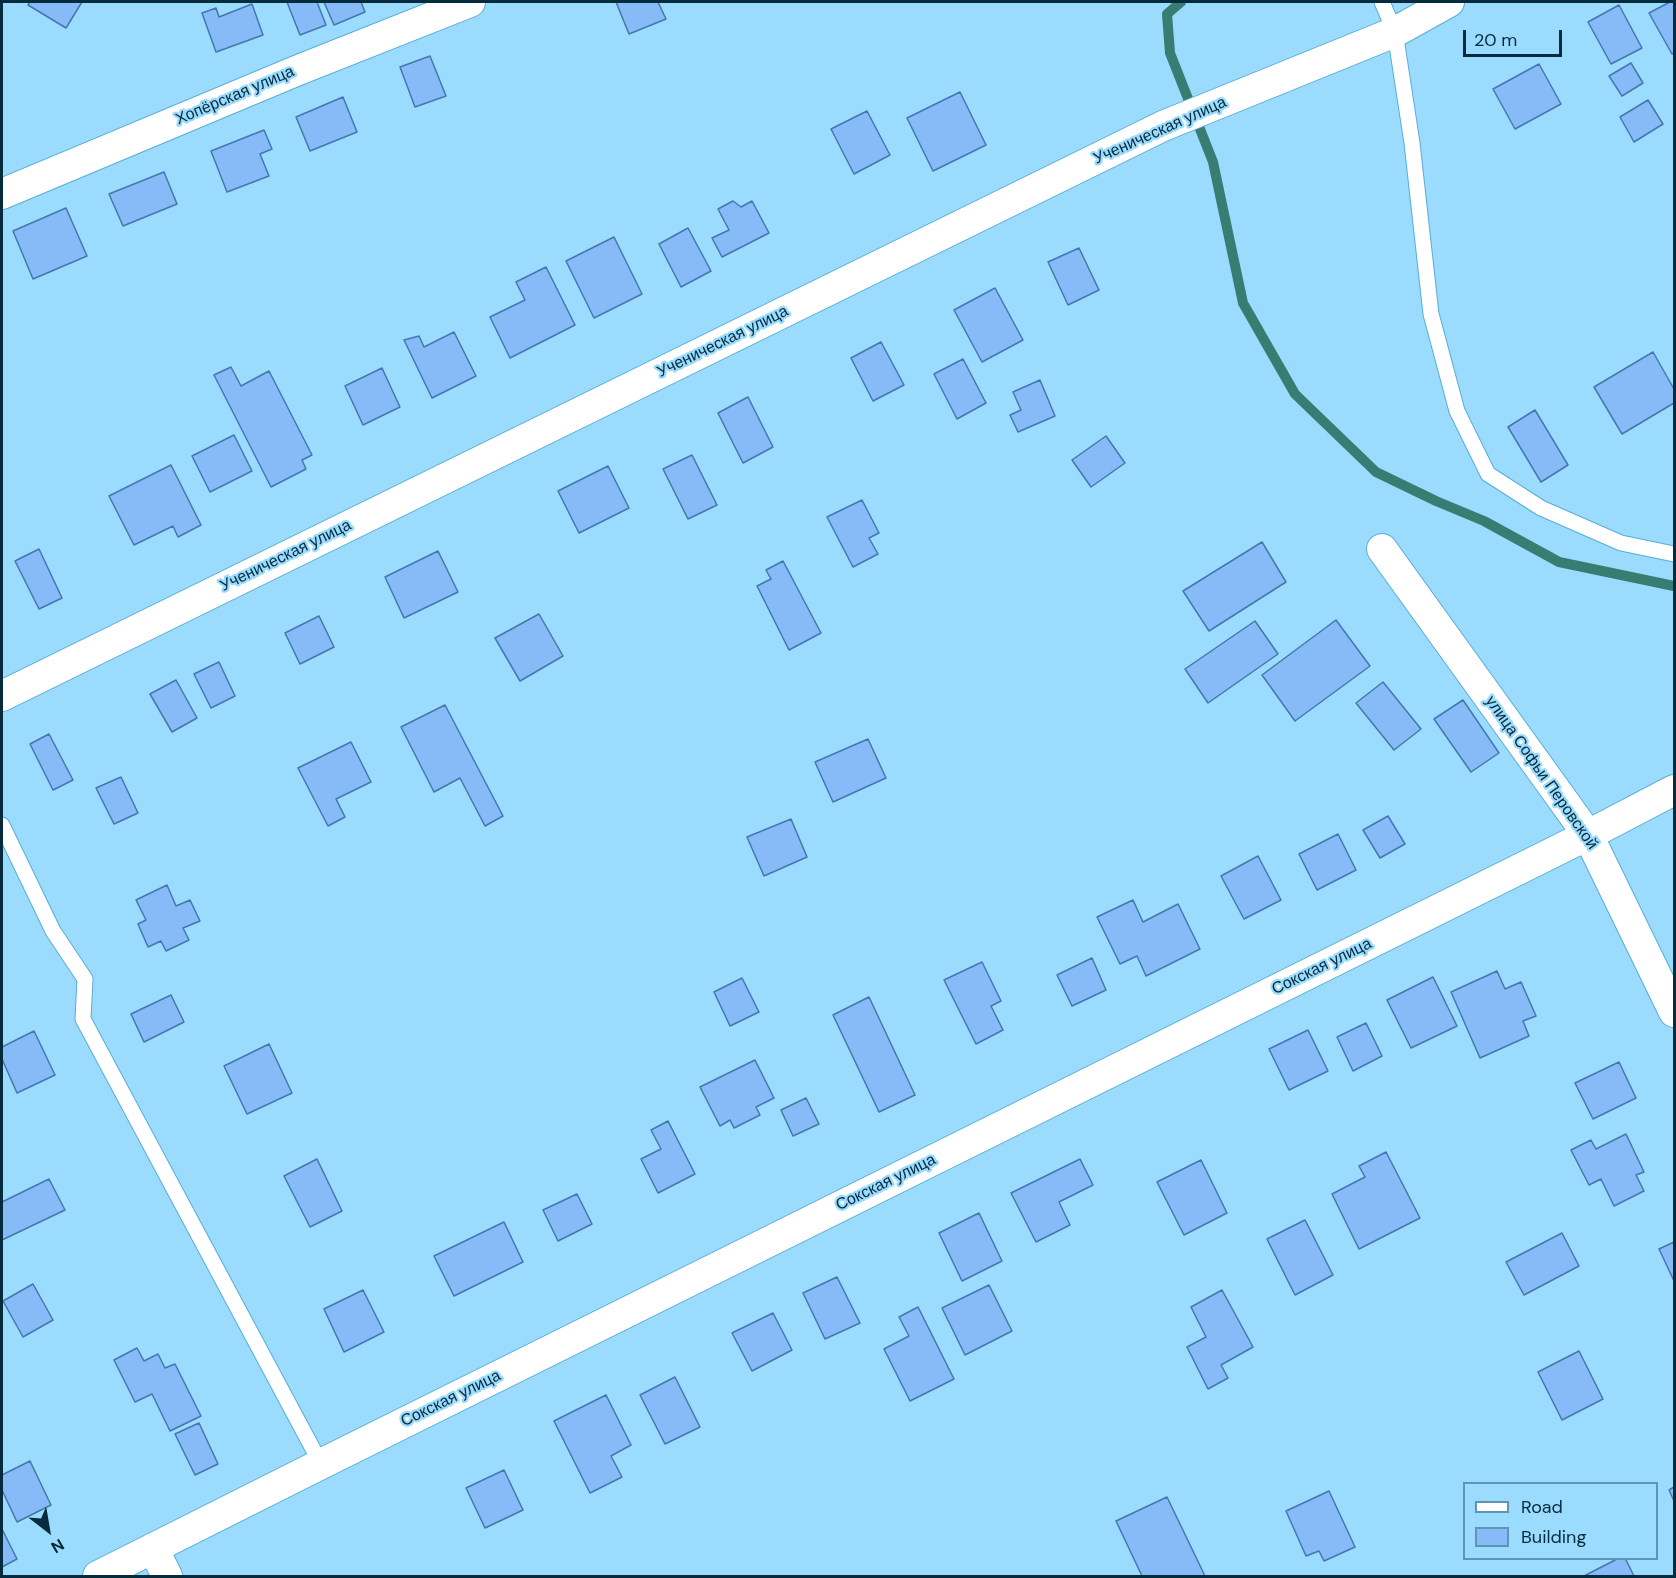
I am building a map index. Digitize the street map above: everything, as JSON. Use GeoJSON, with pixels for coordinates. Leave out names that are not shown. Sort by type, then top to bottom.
{"type":"FeatureCollection","features":[{"type":"Feature","properties":{"kind":"street","name":"Хопёрская улица"},"geometry":{"type":"LineString","coordinates":[[2,194],[296,71],[470,2]]}},
{"type":"Feature","properties":{"kind":"street","name":"Ученическая улица"},"geometry":{"type":"LineString","coordinates":[[2,696],[1174,123],[1395,32],[1449,2]]}},
{"type":"Feature","properties":{"kind":"street","name":"улица Софьи Перовской"},"geometry":{"type":"LineString","coordinates":[[1382,549],[1588,835],[1674,1012]]}},
{"type":"Feature","properties":{"kind":"street","name":"Сокская улица"},"geometry":{"type":"LineString","coordinates":[[98,1576],[1588,835],[1674,790]]}},
{"type":"Feature","properties":{"kind":"street"},"geometry":{"type":"LineString","coordinates":[[153,1548],[167,1576]]}},
{"type":"Feature","properties":{"kind":"lane"},"geometry":{"type":"LineString","coordinates":[[1382,2],[1395,32],[1412,143],[1431,314],[1457,411],[1488,474],[1541,508],[1621,543],[1674,554]]}},
{"type":"Feature","properties":{"kind":"lane"},"geometry":{"type":"LineString","coordinates":[[2,825],[53,931],[85,979],[83,1019],[321,1464]]}},
{"type":"Feature","properties":{"kind":"building"},"geometry":{"type":"Polygon","coordinates":[[[30,2],[82,2],[66,28],[28,5],[30,2]]]}},
{"type":"Feature","properties":{"kind":"building"},"geometry":{"type":"Polygon","coordinates":[[[287,2],[317,2],[326,25],[300,35],[287,2]]]}},
{"type":"Feature","properties":{"kind":"building"},"geometry":{"type":"Polygon","coordinates":[[[324,2],[361,2],[365,12],[334,25],[324,2]]]}},
{"type":"Feature","properties":{"kind":"building"},"geometry":{"type":"Polygon","coordinates":[[[616,2],[658,2],[666,19],[629,34],[616,2]]]}},
{"type":"Feature","properties":{"kind":"building"},"geometry":{"type":"Polygon","coordinates":[[[1674,2],[1674,53],[1672,54],[1649,13],[1674,2]]]}},
{"type":"Feature","properties":{"kind":"building"},"geometry":{"type":"Polygon","coordinates":[[[252,4],[263,35],[216,52],[202,13],[216,8],[219,17],[252,4]]]}},
{"type":"Feature","properties":{"kind":"building"},"geometry":{"type":"Polygon","coordinates":[[[1619,5],[1642,48],[1611,64],[1588,22],[1619,5]]]}},
{"type":"Feature","properties":{"kind":"building"},"geometry":{"type":"Polygon","coordinates":[[[430,56],[446,96],[415,107],[400,67],[430,56]]]}},
{"type":"Feature","properties":{"kind":"building"},"geometry":{"type":"Polygon","coordinates":[[[1631,63],[1643,83],[1622,96],[1609,76],[1631,63]]]}},
{"type":"Feature","properties":{"kind":"building"},"geometry":{"type":"Polygon","coordinates":[[[1539,64],[1561,104],[1515,129],[1493,89],[1539,64]]]}},
{"type":"Feature","properties":{"kind":"building"},"geometry":{"type":"Polygon","coordinates":[[[960,92],[986,145],[933,171],[907,118],[960,92]]]}},
{"type":"Feature","properties":{"kind":"building"},"geometry":{"type":"Polygon","coordinates":[[[343,97],[357,132],[310,151],[296,117],[343,97]]]}},
{"type":"Feature","properties":{"kind":"building"},"geometry":{"type":"Polygon","coordinates":[[[1648,100],[1663,124],[1634,142],[1620,117],[1648,100]]]}},
{"type":"Feature","properties":{"kind":"building"},"geometry":{"type":"Polygon","coordinates":[[[867,111],[890,155],[854,174],[831,129],[867,111]]]}},
{"type":"Feature","properties":{"kind":"building"},"geometry":{"type":"Polygon","coordinates":[[[264,130],[272,149],[260,154],[269,176],[227,192],[211,151],[264,130]]]}},
{"type":"Feature","properties":{"kind":"building"},"geometry":{"type":"Polygon","coordinates":[[[164,172],[177,204],[123,226],[109,194],[164,172]]]}},
{"type":"Feature","properties":{"kind":"building"},"geometry":{"type":"Polygon","coordinates":[[[733,201],[741,207],[752,201],[769,233],[722,257],[712,238],[729,230],[718,209],[733,201]]]}},
{"type":"Feature","properties":{"kind":"building"},"geometry":{"type":"Polygon","coordinates":[[[66,208],[87,256],[33,279],[13,231],[66,208]]]}},
{"type":"Feature","properties":{"kind":"building"},"geometry":{"type":"Polygon","coordinates":[[[688,228],[711,271],[681,287],[659,244],[688,228]]]}},
{"type":"Feature","properties":{"kind":"building"},"geometry":{"type":"Polygon","coordinates":[[[614,237],[642,294],[594,318],[566,261],[614,237]]]}},
{"type":"Feature","properties":{"kind":"building"},"geometry":{"type":"Polygon","coordinates":[[[1079,248],[1099,290],[1068,305],[1048,262],[1079,248]]]}},
{"type":"Feature","properties":{"kind":"building"},"geometry":{"type":"Polygon","coordinates":[[[546,267],[575,325],[510,358],[490,317],[525,300],[516,282],[546,267]]]}},
{"type":"Feature","properties":{"kind":"building"},"geometry":{"type":"Polygon","coordinates":[[[995,288],[1023,340],[982,362],[954,310],[995,288]]]}},
{"type":"Feature","properties":{"kind":"building"},"geometry":{"type":"Polygon","coordinates":[[[454,332],[476,376],[432,398],[404,340],[419,336],[424,347],[454,332]]]}},
{"type":"Feature","properties":{"kind":"building"},"geometry":{"type":"Polygon","coordinates":[[[881,342],[904,385],[873,401],[851,358],[881,342]]]}},
{"type":"Feature","properties":{"kind":"building"},"geometry":{"type":"Polygon","coordinates":[[[1653,352],[1674,389],[1674,403],[1622,434],[1594,387],[1653,352]]]}},
{"type":"Feature","properties":{"kind":"building"},"geometry":{"type":"Polygon","coordinates":[[[963,359],[986,403],[957,419],[934,374],[963,359]]]}},
{"type":"Feature","properties":{"kind":"building"},"geometry":{"type":"Polygon","coordinates":[[[231,367],[241,386],[269,371],[312,455],[302,460],[306,469],[271,487],[214,375],[231,367]]]}},
{"type":"Feature","properties":{"kind":"building"},"geometry":{"type":"Polygon","coordinates":[[[382,368],[400,407],[363,425],[345,386],[382,368]]]}},
{"type":"Feature","properties":{"kind":"building"},"geometry":{"type":"Polygon","coordinates":[[[1040,380],[1055,416],[1018,432],[1010,415],[1021,410],[1013,392],[1040,380]]]}},
{"type":"Feature","properties":{"kind":"building"},"geometry":{"type":"Polygon","coordinates":[[[748,397],[773,447],[743,463],[718,413],[748,397]]]}},
{"type":"Feature","properties":{"kind":"building"},"geometry":{"type":"Polygon","coordinates":[[[1535,410],[1568,465],[1541,482],[1508,427],[1535,410]]]}},
{"type":"Feature","properties":{"kind":"building"},"geometry":{"type":"Polygon","coordinates":[[[234,435],[252,471],[210,492],[192,456],[234,435]]]}},
{"type":"Feature","properties":{"kind":"building"},"geometry":{"type":"Polygon","coordinates":[[[1106,436],[1125,463],[1091,487],[1072,460],[1106,436]]]}},
{"type":"Feature","properties":{"kind":"building"},"geometry":{"type":"Polygon","coordinates":[[[692,455],[717,505],[688,519],[663,469],[692,455]]]}},
{"type":"Feature","properties":{"kind":"building"},"geometry":{"type":"Polygon","coordinates":[[[171,465],[201,525],[178,537],[173,526],[134,545],[109,496],[171,465]]]}},
{"type":"Feature","properties":{"kind":"building"},"geometry":{"type":"Polygon","coordinates":[[[608,466],[629,508],[579,533],[558,491],[608,466]]]}},
{"type":"Feature","properties":{"kind":"building"},"geometry":{"type":"Polygon","coordinates":[[[862,500],[879,533],[869,538],[878,554],[853,567],[827,517],[862,500]]]}},
{"type":"Feature","properties":{"kind":"building"},"geometry":{"type":"Polygon","coordinates":[[[1262,542],[1286,582],[1209,631],[1183,591],[1262,542]]]}},
{"type":"Feature","properties":{"kind":"building"},"geometry":{"type":"Polygon","coordinates":[[[39,549],[62,598],[39,609],[15,561],[39,549]]]}},
{"type":"Feature","properties":{"kind":"building"},"geometry":{"type":"Polygon","coordinates":[[[438,551],[458,592],[404,618],[385,577],[438,551]]]}},
{"type":"Feature","properties":{"kind":"building"},"geometry":{"type":"Polygon","coordinates":[[[783,561],[821,633],[789,650],[757,586],[771,579],[766,570],[783,561]]]}},
{"type":"Feature","properties":{"kind":"building"},"geometry":{"type":"Polygon","coordinates":[[[539,614],[563,656],[520,681],[495,638],[539,614]]]}},
{"type":"Feature","properties":{"kind":"building"},"geometry":{"type":"Polygon","coordinates":[[[319,616],[334,647],[300,664],[285,633],[319,616]]]}},
{"type":"Feature","properties":{"kind":"building"},"geometry":{"type":"Polygon","coordinates":[[[1336,620],[1370,666],[1295,721],[1262,675],[1336,620]]]}},
{"type":"Feature","properties":{"kind":"building"},"geometry":{"type":"Polygon","coordinates":[[[1255,621],[1278,654],[1208,703],[1185,669],[1255,621]]]}},
{"type":"Feature","properties":{"kind":"building"},"geometry":{"type":"Polygon","coordinates":[[[219,662],[235,696],[211,708],[194,674],[219,662]]]}},
{"type":"Feature","properties":{"kind":"building"},"geometry":{"type":"Polygon","coordinates":[[[176,680],[197,718],[172,732],[150,694],[176,680]]]}},
{"type":"Feature","properties":{"kind":"building"},"geometry":{"type":"Polygon","coordinates":[[[1383,682],[1421,729],[1394,750],[1356,703],[1383,682]]]}},
{"type":"Feature","properties":{"kind":"building"},"geometry":{"type":"Polygon","coordinates":[[[1463,700],[1499,753],[1471,772],[1434,719],[1463,700]]]}},
{"type":"Feature","properties":{"kind":"building"},"geometry":{"type":"Polygon","coordinates":[[[445,705],[503,816],[485,826],[460,778],[434,792],[401,727],[445,705]]]}},
{"type":"Feature","properties":{"kind":"building"},"geometry":{"type":"Polygon","coordinates":[[[49,734],[73,780],[53,790],[30,744],[49,734]]]}},
{"type":"Feature","properties":{"kind":"building"},"geometry":{"type":"Polygon","coordinates":[[[868,739],[886,778],[833,802],[815,762],[868,739]]]}},
{"type":"Feature","properties":{"kind":"building"},"geometry":{"type":"Polygon","coordinates":[[[351,742],[371,782],[336,799],[345,817],[328,826],[298,768],[351,742]]]}},
{"type":"Feature","properties":{"kind":"building"},"geometry":{"type":"Polygon","coordinates":[[[121,777],[138,813],[114,824],[96,788],[121,777]]]}},
{"type":"Feature","properties":{"kind":"building"},"geometry":{"type":"Polygon","coordinates":[[[1388,816],[1405,844],[1380,858],[1363,830],[1388,816]]]}},
{"type":"Feature","properties":{"kind":"building"},"geometry":{"type":"Polygon","coordinates":[[[791,819],[807,857],[764,876],[747,837],[791,819]]]}},
{"type":"Feature","properties":{"kind":"building"},"geometry":{"type":"Polygon","coordinates":[[[1338,834],[1356,870],[1317,890],[1299,854],[1338,834]]]}},
{"type":"Feature","properties":{"kind":"building"},"geometry":{"type":"Polygon","coordinates":[[[1258,856],[1281,900],[1244,919],[1221,876],[1258,856]]]}},
{"type":"Feature","properties":{"kind":"building"},"geometry":{"type":"Polygon","coordinates":[[[167,885],[176,906],[190,900],[200,921],[183,928],[189,940],[166,951],[161,941],[148,947],[138,924],[146,920],[136,900],[167,885]]]}},
{"type":"Feature","properties":{"kind":"building"},"geometry":{"type":"Polygon","coordinates":[[[1133,900],[1143,922],[1178,904],[1200,949],[1146,976],[1137,956],[1120,964],[1097,917],[1133,900]]]}},
{"type":"Feature","properties":{"kind":"building"},"geometry":{"type":"Polygon","coordinates":[[[1092,958],[1106,990],[1072,1006],[1057,975],[1092,958]]]}},
{"type":"Feature","properties":{"kind":"building"},"geometry":{"type":"Polygon","coordinates":[[[982,962],[1001,1001],[991,1006],[1003,1030],[976,1044],[944,980],[982,962]]]}},
{"type":"Feature","properties":{"kind":"building"},"geometry":{"type":"Polygon","coordinates":[[[1497,971],[1505,989],[1521,982],[1536,1016],[1523,1021],[1529,1036],[1480,1058],[1451,992],[1497,971]]]}},
{"type":"Feature","properties":{"kind":"building"},"geometry":{"type":"Polygon","coordinates":[[[1433,977],[1457,1026],[1411,1048],[1387,1000],[1433,977]]]}},
{"type":"Feature","properties":{"kind":"building"},"geometry":{"type":"Polygon","coordinates":[[[742,978],[759,1012],[730,1026],[714,992],[742,978]]]}},
{"type":"Feature","properties":{"kind":"building"},"geometry":{"type":"Polygon","coordinates":[[[171,995],[184,1022],[144,1042],[131,1014],[171,995]]]}},
{"type":"Feature","properties":{"kind":"building"},"geometry":{"type":"Polygon","coordinates":[[[869,997],[915,1095],[879,1112],[833,1015],[869,997]]]}},
{"type":"Feature","properties":{"kind":"building"},"geometry":{"type":"Polygon","coordinates":[[[1366,1023],[1382,1056],[1353,1071],[1337,1037],[1366,1023]]]}},
{"type":"Feature","properties":{"kind":"building"},"geometry":{"type":"Polygon","coordinates":[[[1308,1030],[1328,1071],[1289,1090],[1269,1049],[1308,1030]]]}},
{"type":"Feature","properties":{"kind":"building"},"geometry":{"type":"Polygon","coordinates":[[[34,1031],[55,1075],[17,1093],[2,1059],[2,1047],[34,1031]]]}},
{"type":"Feature","properties":{"kind":"building"},"geometry":{"type":"Polygon","coordinates":[[[269,1044],[292,1093],[247,1114],[224,1066],[269,1044]]]}},
{"type":"Feature","properties":{"kind":"building"},"geometry":{"type":"Polygon","coordinates":[[[755,1060],[774,1098],[756,1107],[760,1115],[734,1128],[730,1120],[720,1126],[700,1087],[755,1060]]]}},
{"type":"Feature","properties":{"kind":"building"},"geometry":{"type":"Polygon","coordinates":[[[1619,1062],[1636,1098],[1593,1119],[1575,1083],[1619,1062]]]}},
{"type":"Feature","properties":{"kind":"building"},"geometry":{"type":"Polygon","coordinates":[[[806,1098],[819,1124],[793,1136],[781,1110],[806,1098]]]}},
{"type":"Feature","properties":{"kind":"building"},"geometry":{"type":"Polygon","coordinates":[[[668,1121],[695,1174],[658,1193],[641,1159],[661,1149],[651,1130],[668,1121]]]}},
{"type":"Feature","properties":{"kind":"building"},"geometry":{"type":"Polygon","coordinates":[[[1626,1134],[1644,1172],[1636,1175],[1644,1191],[1614,1206],[1601,1179],[1589,1185],[1571,1150],[1591,1140],[1596,1149],[1626,1134]]]}},
{"type":"Feature","properties":{"kind":"building"},"geometry":{"type":"Polygon","coordinates":[[[1386,1152],[1420,1218],[1359,1249],[1332,1194],[1365,1177],[1359,1166],[1386,1152]]]}},
{"type":"Feature","properties":{"kind":"building"},"geometry":{"type":"Polygon","coordinates":[[[317,1159],[342,1211],[310,1227],[284,1176],[317,1159]]]}},
{"type":"Feature","properties":{"kind":"building"},"geometry":{"type":"Polygon","coordinates":[[[1080,1159],[1093,1185],[1059,1202],[1070,1225],[1036,1242],[1011,1193],[1080,1159]]]}},
{"type":"Feature","properties":{"kind":"building"},"geometry":{"type":"Polygon","coordinates":[[[1201,1160],[1227,1213],[1184,1235],[1157,1182],[1201,1160]]]}},
{"type":"Feature","properties":{"kind":"building"},"geometry":{"type":"Polygon","coordinates":[[[49,1179],[65,1210],[2,1240],[2,1202],[49,1179]]]}},
{"type":"Feature","properties":{"kind":"building"},"geometry":{"type":"Polygon","coordinates":[[[577,1194],[592,1224],[558,1241],[543,1210],[577,1194]]]}},
{"type":"Feature","properties":{"kind":"building"},"geometry":{"type":"Polygon","coordinates":[[[979,1213],[1002,1261],[962,1281],[939,1233],[979,1213]]]}},
{"type":"Feature","properties":{"kind":"building"},"geometry":{"type":"Polygon","coordinates":[[[1305,1220],[1333,1275],[1295,1295],[1267,1239],[1305,1220]]]}},
{"type":"Feature","properties":{"kind":"building"},"geometry":{"type":"Polygon","coordinates":[[[504,1222],[523,1262],[454,1296],[434,1256],[504,1222]]]}},
{"type":"Feature","properties":{"kind":"building"},"geometry":{"type":"Polygon","coordinates":[[[1562,1233],[1579,1266],[1524,1295],[1506,1262],[1562,1233]]]}},
{"type":"Feature","properties":{"kind":"building"},"geometry":{"type":"Polygon","coordinates":[[[1674,1242],[1674,1281],[1659,1249],[1674,1242]]]}},
{"type":"Feature","properties":{"kind":"building"},"geometry":{"type":"Polygon","coordinates":[[[837,1277],[860,1323],[825,1339],[803,1293],[837,1277]]]}},
{"type":"Feature","properties":{"kind":"building"},"geometry":{"type":"Polygon","coordinates":[[[33,1284],[53,1320],[23,1337],[3,1301],[33,1284]]]}},
{"type":"Feature","properties":{"kind":"building"},"geometry":{"type":"Polygon","coordinates":[[[989,1285],[1012,1331],[965,1355],[942,1308],[989,1285]]]}},
{"type":"Feature","properties":{"kind":"building"},"geometry":{"type":"Polygon","coordinates":[[[363,1290],[384,1332],[344,1352],[324,1309],[363,1290]]]}},
{"type":"Feature","properties":{"kind":"building"},"geometry":{"type":"Polygon","coordinates":[[[1222,1290],[1253,1347],[1221,1365],[1228,1378],[1208,1389],[1187,1347],[1206,1337],[1191,1307],[1222,1290]]]}},
{"type":"Feature","properties":{"kind":"building"},"geometry":{"type":"Polygon","coordinates":[[[918,1307],[954,1379],[910,1401],[884,1349],[909,1336],[899,1317],[918,1307]]]}},
{"type":"Feature","properties":{"kind":"building"},"geometry":{"type":"Polygon","coordinates":[[[773,1313],[792,1350],[752,1371],[732,1333],[773,1313]]]}},
{"type":"Feature","properties":{"kind":"building"},"geometry":{"type":"Polygon","coordinates":[[[137,1348],[144,1361],[158,1354],[165,1368],[175,1364],[201,1416],[170,1431],[152,1394],[135,1402],[114,1360],[137,1348]]]}},
{"type":"Feature","properties":{"kind":"building"},"geometry":{"type":"Polygon","coordinates":[[[1579,1351],[1603,1399],[1562,1420],[1538,1372],[1579,1351]]]}},
{"type":"Feature","properties":{"kind":"building"},"geometry":{"type":"Polygon","coordinates":[[[675,1377],[700,1427],[665,1444],[640,1395],[675,1377]]]}},
{"type":"Feature","properties":{"kind":"building"},"geometry":{"type":"Polygon","coordinates":[[[606,1395],[631,1445],[611,1456],[622,1477],[590,1493],[554,1421],[606,1395]]]}},
{"type":"Feature","properties":{"kind":"building"},"geometry":{"type":"Polygon","coordinates":[[[199,1423],[218,1464],[195,1475],[175,1434],[199,1423]]]}},
{"type":"Feature","properties":{"kind":"building"},"geometry":{"type":"Polygon","coordinates":[[[30,1461],[51,1505],[17,1522],[2,1490],[2,1475],[30,1461]]]}},
{"type":"Feature","properties":{"kind":"building"},"geometry":{"type":"Polygon","coordinates":[[[504,1470],[523,1510],[485,1528],[466,1488],[504,1470]]]}},
{"type":"Feature","properties":{"kind":"building"},"geometry":{"type":"Polygon","coordinates":[[[1674,1487],[1674,1501],[1669,1490],[1674,1487]]]}},
{"type":"Feature","properties":{"kind":"building"},"geometry":{"type":"Polygon","coordinates":[[[1329,1491],[1355,1547],[1324,1561],[1319,1551],[1306,1556],[1286,1511],[1329,1491]]]}},
{"type":"Feature","properties":{"kind":"building"},"geometry":{"type":"Polygon","coordinates":[[[1167,1497],[1205,1576],[1142,1576],[1116,1521],[1167,1497]]]}},
{"type":"Feature","properties":{"kind":"building"},"geometry":{"type":"Polygon","coordinates":[[[2,1529],[17,1559],[2,1567],[2,1529]]]}},
{"type":"Feature","properties":{"kind":"building"},"geometry":{"type":"Polygon","coordinates":[[[1615,1560],[1626,1560],[1634,1576],[1584,1576],[1615,1560]]]}},
{"type":"Feature","properties":{"kind":"waterway"},"geometry":{"type":"LineString","coordinates":[[1181,2],[1167,14],[1170,53],[1213,162],[1243,303],[1295,394],[1376,472],[1484,521],[1559,562],[1674,586]]}}]}
